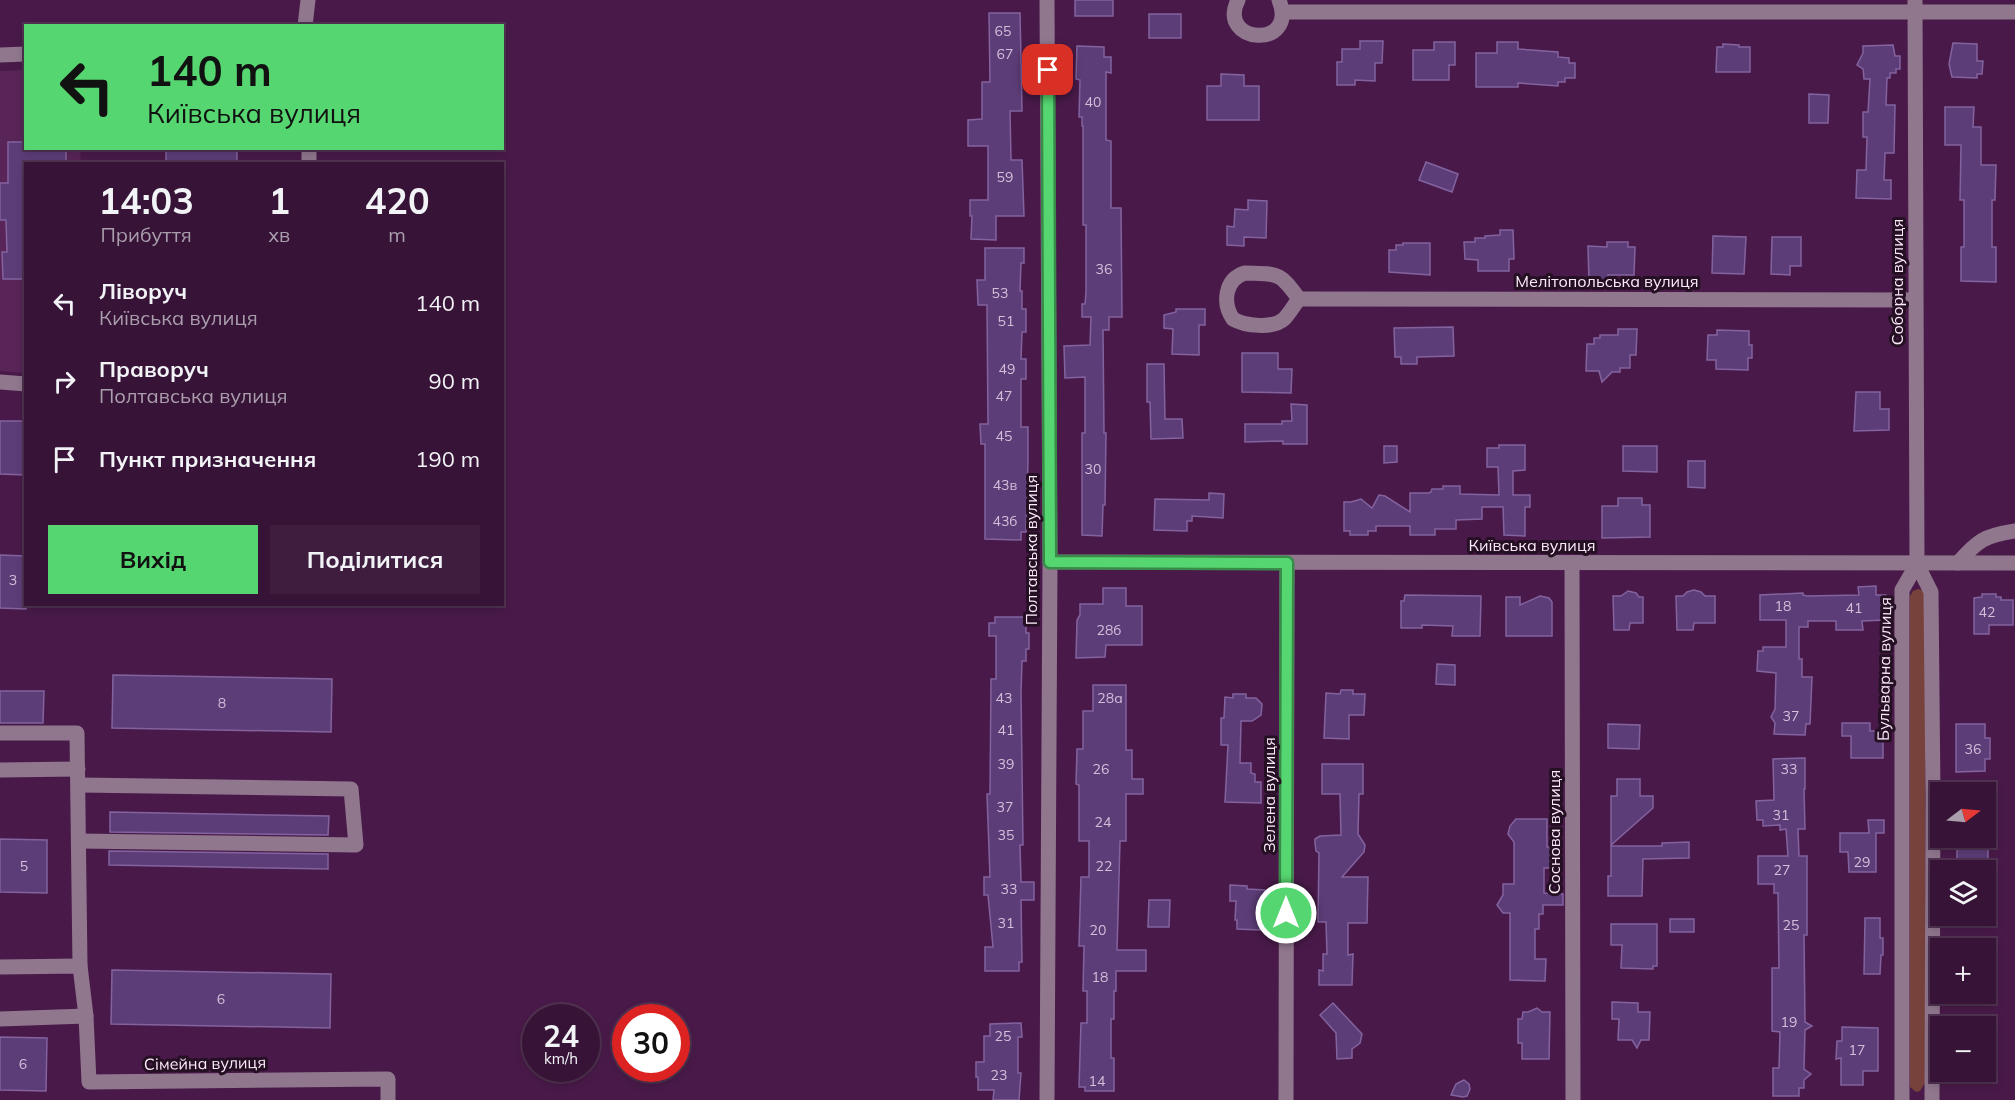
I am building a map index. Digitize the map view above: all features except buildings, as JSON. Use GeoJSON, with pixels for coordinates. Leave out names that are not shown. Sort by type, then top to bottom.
{"type":"FeatureCollection","features":[{"type":"Feature","properties":{"kind":"street"},"geometry":{"type":"LineString","coordinates":[[305,24],[308,0]]}},
{"type":"Feature","properties":{"kind":"street","name":"Полтавська вулиця"},"geometry":{"type":"LineString","coordinates":[[1047,0],[1050,562],[1047,1100]]}},
{"type":"Feature","properties":{"kind":"street"},"geometry":{"type":"LineString","coordinates":[[1238,0],[1234,13],[1237,24],[1244,32],[1254,36],[1265,36],[1274,31],[1281,22],[1281,6],[1915,7],[2015,12]]}},
{"type":"Feature","properties":{"kind":"street","name":"Соборна вулиця"},"geometry":{"type":"LineString","coordinates":[[1915,7],[1917,564]]}},
{"type":"Feature","properties":{"kind":"street"},"geometry":{"type":"LineString","coordinates":[[0,55],[24,54]]}},
{"type":"Feature","properties":{"kind":"street"},"geometry":{"type":"LineString","coordinates":[[1245,273],[1273,273],[1280,276],[1299,298],[1282,321],[1270,324],[1239,322],[1233,319],[1227,306],[1230,283],[1234,278],[1245,273]]}},
{"type":"Feature","properties":{"kind":"street","name":"Мелітопольська вулиця"},"geometry":{"type":"LineString","coordinates":[[1299,298],[1915,300]]}},
{"type":"Feature","properties":{"kind":"street"},"geometry":{"type":"LineString","coordinates":[[0,382],[24,384]]}},
{"type":"Feature","properties":{"kind":"street"},"geometry":{"type":"LineString","coordinates":[[1958,563],[1976,543],[1994,534],[2015,531]]}},
{"type":"Feature","properties":{"kind":"street","name":"Київська вулиця"},"geometry":{"type":"LineString","coordinates":[[1050,562],[2015,563]]}},
{"type":"Feature","properties":{"kind":"street","name":"Зелена вулиця"},"geometry":{"type":"LineString","coordinates":[[1286,1100],[1287,563]]}},
{"type":"Feature","properties":{"kind":"street","name":"Соснова вулиця"},"geometry":{"type":"LineString","coordinates":[[1572,563],[1573,1100]]}},
{"type":"Feature","properties":{"kind":"street"},"geometry":{"type":"LineString","coordinates":[[1917,564],[1931,592],[1932,1100]]}},
{"type":"Feature","properties":{"kind":"street","name":"Бульварна вулиця"},"geometry":{"type":"LineString","coordinates":[[1902,1100],[1902,590],[1917,564]]}},
{"type":"Feature","properties":{"kind":"street","name":"Сімейна вулиця"},"geometry":{"type":"LineString","coordinates":[[0,733],[77,733],[80,966],[86,1016],[89,1082],[388,1079],[388,1100]]}},
{"type":"Feature","properties":{"kind":"street"},"geometry":{"type":"LineString","coordinates":[[0,770],[78,769]]}},
{"type":"Feature","properties":{"kind":"street"},"geometry":{"type":"LineString","coordinates":[[79,785],[351,789],[356,845],[79,841]]}},
{"type":"Feature","properties":{"kind":"street"},"geometry":{"type":"LineString","coordinates":[[0,967],[80,966]]}},
{"type":"Feature","properties":{"kind":"street"},"geometry":{"type":"LineString","coordinates":[[0,1019],[86,1016]]}},
{"type":"Feature","properties":{"kind":"shaded area"},"geometry":{"type":"Polygon","coordinates":[[[24,70],[24,150],[80,150],[81,162],[24,162],[24,373],[0,371],[0,71],[24,70]]]}},
{"type":"Feature","properties":{"kind":"shaded area"},"geometry":{"type":"Polygon","coordinates":[[[1918,589],[1925,594],[1925,1083],[1920,1091],[1916,1092],[1910,1087],[1910,596],[1918,589]]]}},
{"type":"Feature","properties":{"kind":"route"},"geometry":{"type":"LineString","coordinates":[[1048,70],[1050,562],[1287,563],[1286,913]]}}]}
